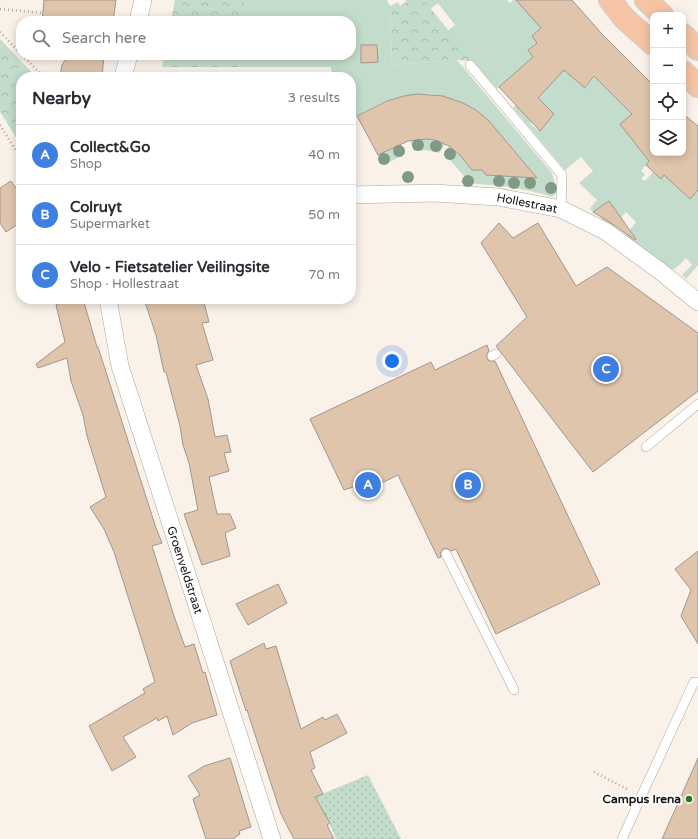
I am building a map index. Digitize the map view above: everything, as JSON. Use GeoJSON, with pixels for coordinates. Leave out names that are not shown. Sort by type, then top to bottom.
{"type":"FeatureCollection","features":[{"type":"Feature","properties":{"kind":"main road"},"geometry":{"type":"LineString","coordinates":[[610,0],[624,18],[650,41]]}},
{"type":"Feature","properties":{"kind":"main road"},"geometry":{"type":"LineString","coordinates":[[646,0],[659,12]]}},
{"type":"Feature","properties":{"kind":"main road"},"geometry":{"type":"LineString","coordinates":[[686,38],[698,49]]}},
{"type":"Feature","properties":{"kind":"main road"},"geometry":{"type":"LineString","coordinates":[[686,75],[698,86]]}},
{"type":"Feature","properties":{"kind":"street"},"geometry":{"type":"LineString","coordinates":[[139,16],[143,0]]}},
{"type":"Feature","properties":{"kind":"street"},"geometry":{"type":"LineString","coordinates":[[125,72],[128,60]]}},
{"type":"Feature","properties":{"kind":"street","name":"Hollestraat"},"geometry":{"type":"LineString","coordinates":[[356,195],[434,193],[498,196],[561,209],[605,231],[660,270],[698,302]]}},
{"type":"Feature","properties":{"kind":"street","name":"Groenveldstraat"},"geometry":{"type":"LineString","coordinates":[[109,304],[120,366],[272,839]]}},
{"type":"Feature","properties":{"kind":"lane"},"geometry":{"type":"LineString","coordinates":[[470,65],[562,175],[561,209]]}},
{"type":"Feature","properties":{"kind":"lane"},"geometry":{"type":"LineString","coordinates":[[646,447],[698,404]]}},
{"type":"Feature","properties":{"kind":"lane"},"geometry":{"type":"LineString","coordinates":[[446,554],[514,690]]}},
{"type":"Feature","properties":{"kind":"lane"},"geometry":{"type":"LineString","coordinates":[[622,839],[694,682],[698,682]]}},
{"type":"Feature","properties":{"kind":"path"},"geometry":{"type":"LineString","coordinates":[[0,9],[43,13]]}},
{"type":"Feature","properties":{"kind":"path"},"geometry":{"type":"LineString","coordinates":[[0,32],[16,48]]}},
{"type":"Feature","properties":{"kind":"path"},"geometry":{"type":"LineString","coordinates":[[28,60],[39,72]]}},
{"type":"Feature","properties":{"kind":"path"},"geometry":{"type":"LineString","coordinates":[[0,125],[16,151]]}},
{"type":"Feature","properties":{"kind":"path"},"geometry":{"type":"LineString","coordinates":[[594,772],[641,797]]}},
{"type":"Feature","properties":{"kind":"green space"},"geometry":{"type":"Polygon","coordinates":[[[175,0],[244,0],[244,16],[172,16],[175,0]]]}},
{"type":"Feature","properties":{"kind":"green space"},"geometry":{"type":"Polygon","coordinates":[[[244,0],[387,0],[390,6],[392,65],[457,60],[552,173],[557,192],[552,197],[518,189],[461,182],[465,177],[451,161],[443,155],[449,146],[460,155],[472,170],[534,177],[538,180],[497,131],[482,117],[465,106],[447,98],[427,94],[397,97],[377,105],[356,116],[356,72],[332,72],[331,67],[245,67],[245,60],[356,60],[356,16],[244,16],[244,0]]]}},
{"type":"Feature","properties":{"kind":"green space"},"geometry":{"type":"Polygon","coordinates":[[[405,0],[424,0],[473,61],[457,60],[392,65],[390,6],[398,2],[400,6],[406,2],[405,0]]]}},
{"type":"Feature","properties":{"kind":"green space"},"geometry":{"type":"Polygon","coordinates":[[[424,0],[507,0],[510,3],[513,0],[530,0],[541,28],[532,36],[537,43],[528,49],[533,56],[553,40],[581,84],[586,88],[595,76],[632,114],[620,124],[631,138],[650,151],[650,156],[654,156],[641,171],[645,174],[641,179],[645,181],[653,172],[673,163],[698,190],[698,265],[686,279],[682,275],[692,265],[686,258],[675,269],[669,269],[626,235],[636,222],[626,212],[614,226],[598,221],[614,209],[608,201],[593,212],[590,208],[597,200],[579,183],[593,171],[581,157],[565,170],[513,108],[528,94],[512,76],[497,89],[447,31],[455,25],[438,3],[430,9],[424,0]],[[547,107],[543,112],[541,111],[530,124],[539,131],[554,114],[547,107]]]}},
{"type":"Feature","properties":{"kind":"green space"},"geometry":{"type":"Polygon","coordinates":[[[0,39],[16,56],[16,60],[20,60],[31,72],[16,72],[16,137],[0,112],[0,39]]]}},
{"type":"Feature","properties":{"kind":"green space"},"geometry":{"type":"Polygon","coordinates":[[[163,60],[245,60],[245,67],[162,67],[163,60]]]}},
{"type":"Feature","properties":{"kind":"green space"},"geometry":{"type":"Polygon","coordinates":[[[427,139],[445,144],[439,153],[426,150],[414,151],[410,140],[427,139]]]}},
{"type":"Feature","properties":{"kind":"green space"},"geometry":{"type":"Polygon","coordinates":[[[401,144],[405,154],[384,165],[379,155],[401,144]]]}},
{"type":"Feature","properties":{"kind":"green space"},"geometry":{"type":"Polygon","coordinates":[[[368,775],[401,839],[336,839],[315,797],[368,775]]]}},
{"type":"Feature","properties":{"kind":"building"},"geometry":{"type":"Polygon","coordinates":[[[44,0],[116,0],[114,16],[42,16],[44,0]]]}},
{"type":"Feature","properties":{"kind":"building"},"geometry":{"type":"Polygon","coordinates":[[[516,0],[572,0],[602,34],[650,82],[650,156],[686,156],[686,116],[698,126],[698,190],[690,199],[664,175],[661,179],[646,165],[649,161],[620,124],[632,114],[594,76],[585,88],[564,70],[538,98],[554,114],[540,131],[499,87],[533,57],[528,50],[537,43],[532,36],[541,28],[516,0]]]}},
{"type":"Feature","properties":{"kind":"building"},"geometry":{"type":"Polygon","coordinates":[[[361,45],[377,45],[378,62],[361,63],[361,45]]]}},
{"type":"Feature","properties":{"kind":"building"},"geometry":{"type":"Polygon","coordinates":[[[65,60],[104,60],[102,72],[61,72],[65,60]]]}},
{"type":"Feature","properties":{"kind":"building"},"geometry":{"type":"Polygon","coordinates":[[[417,94],[443,96],[463,103],[476,110],[489,121],[537,178],[486,175],[482,170],[472,170],[460,155],[449,146],[435,140],[427,139],[408,141],[378,155],[357,116],[387,101],[417,94]]]}},
{"type":"Feature","properties":{"kind":"building"},"geometry":{"type":"Polygon","coordinates":[[[11,181],[16,188],[16,225],[6,232],[0,223],[0,188],[11,181]]]}},
{"type":"Feature","properties":{"kind":"building"},"geometry":{"type":"Polygon","coordinates":[[[609,201],[636,239],[635,240],[593,212],[609,201]]]}},
{"type":"Feature","properties":{"kind":"building"},"geometry":{"type":"Polygon","coordinates":[[[499,223],[513,238],[538,223],[576,286],[607,267],[698,333],[698,391],[593,472],[496,346],[527,317],[481,243],[499,223]]]}},
{"type":"Feature","properties":{"kind":"building"},"geometry":{"type":"Polygon","coordinates":[[[84,304],[97,347],[162,543],[152,546],[174,616],[185,647],[194,644],[203,673],[205,672],[217,715],[192,723],[173,735],[167,716],[158,721],[157,718],[123,737],[136,757],[112,771],[89,726],[145,693],[143,689],[155,682],[114,552],[104,529],[90,507],[106,497],[87,436],[83,415],[71,381],[67,358],[38,368],[36,364],[65,342],[56,305],[84,304]]]}},
{"type":"Feature","properties":{"kind":"building"},"geometry":{"type":"Polygon","coordinates":[[[146,304],[204,304],[209,322],[202,323],[213,360],[196,365],[208,399],[215,437],[227,435],[231,452],[224,453],[229,471],[209,477],[217,514],[230,514],[236,528],[225,533],[230,556],[202,565],[184,514],[198,510],[189,463],[183,445],[180,426],[166,372],[164,372],[156,335],[146,304]]]}},
{"type":"Feature","properties":{"kind":"building"},"geometry":{"type":"Polygon","coordinates":[[[487,345],[489,351],[487,353],[487,358],[489,361],[495,361],[600,584],[496,634],[456,549],[451,551],[447,548],[443,549],[440,553],[441,557],[438,558],[398,475],[357,495],[353,487],[344,490],[310,419],[431,362],[435,370],[487,345]]]}},
{"type":"Feature","properties":{"kind":"building"},"geometry":{"type":"Polygon","coordinates":[[[698,551],[698,644],[681,616],[691,590],[675,569],[698,551]]]}},
{"type":"Feature","properties":{"kind":"building"},"geometry":{"type":"Polygon","coordinates":[[[278,584],[287,603],[248,625],[236,604],[278,584]]]}},
{"type":"Feature","properties":{"kind":"building"},"geometry":{"type":"Polygon","coordinates":[[[264,643],[266,649],[276,646],[301,729],[323,717],[325,720],[337,714],[347,733],[310,752],[315,768],[311,770],[323,794],[315,797],[330,823],[327,825],[334,839],[294,839],[281,814],[230,661],[264,643]]]}},
{"type":"Feature","properties":{"kind":"building"},"geometry":{"type":"Polygon","coordinates":[[[230,758],[251,827],[239,831],[240,834],[233,839],[206,839],[193,799],[200,795],[188,776],[204,766],[230,758]]]}},
{"type":"Feature","properties":{"kind":"building","name":"Campus Irena"},"geometry":{"type":"Polygon","coordinates":[[[698,758],[698,839],[662,839],[698,758]]]}},
{"type":"Feature","properties":{"kind":"place","name":"Velo - Fietsatelier Veilingsite"},"geometry":{"type":"Point","coordinates":[606,369]}},
{"type":"Feature","properties":{"kind":"place","name":"Collect&Go"},"geometry":{"type":"Point","coordinates":[368,485]}},
{"type":"Feature","properties":{"kind":"place","name":"Colruyt"},"geometry":{"type":"Point","coordinates":[468,485]}},
{"type":"Feature","properties":{"kind":"place","name":"Campus Irena"},"geometry":{"type":"Point","coordinates":[689,799]}}]}
